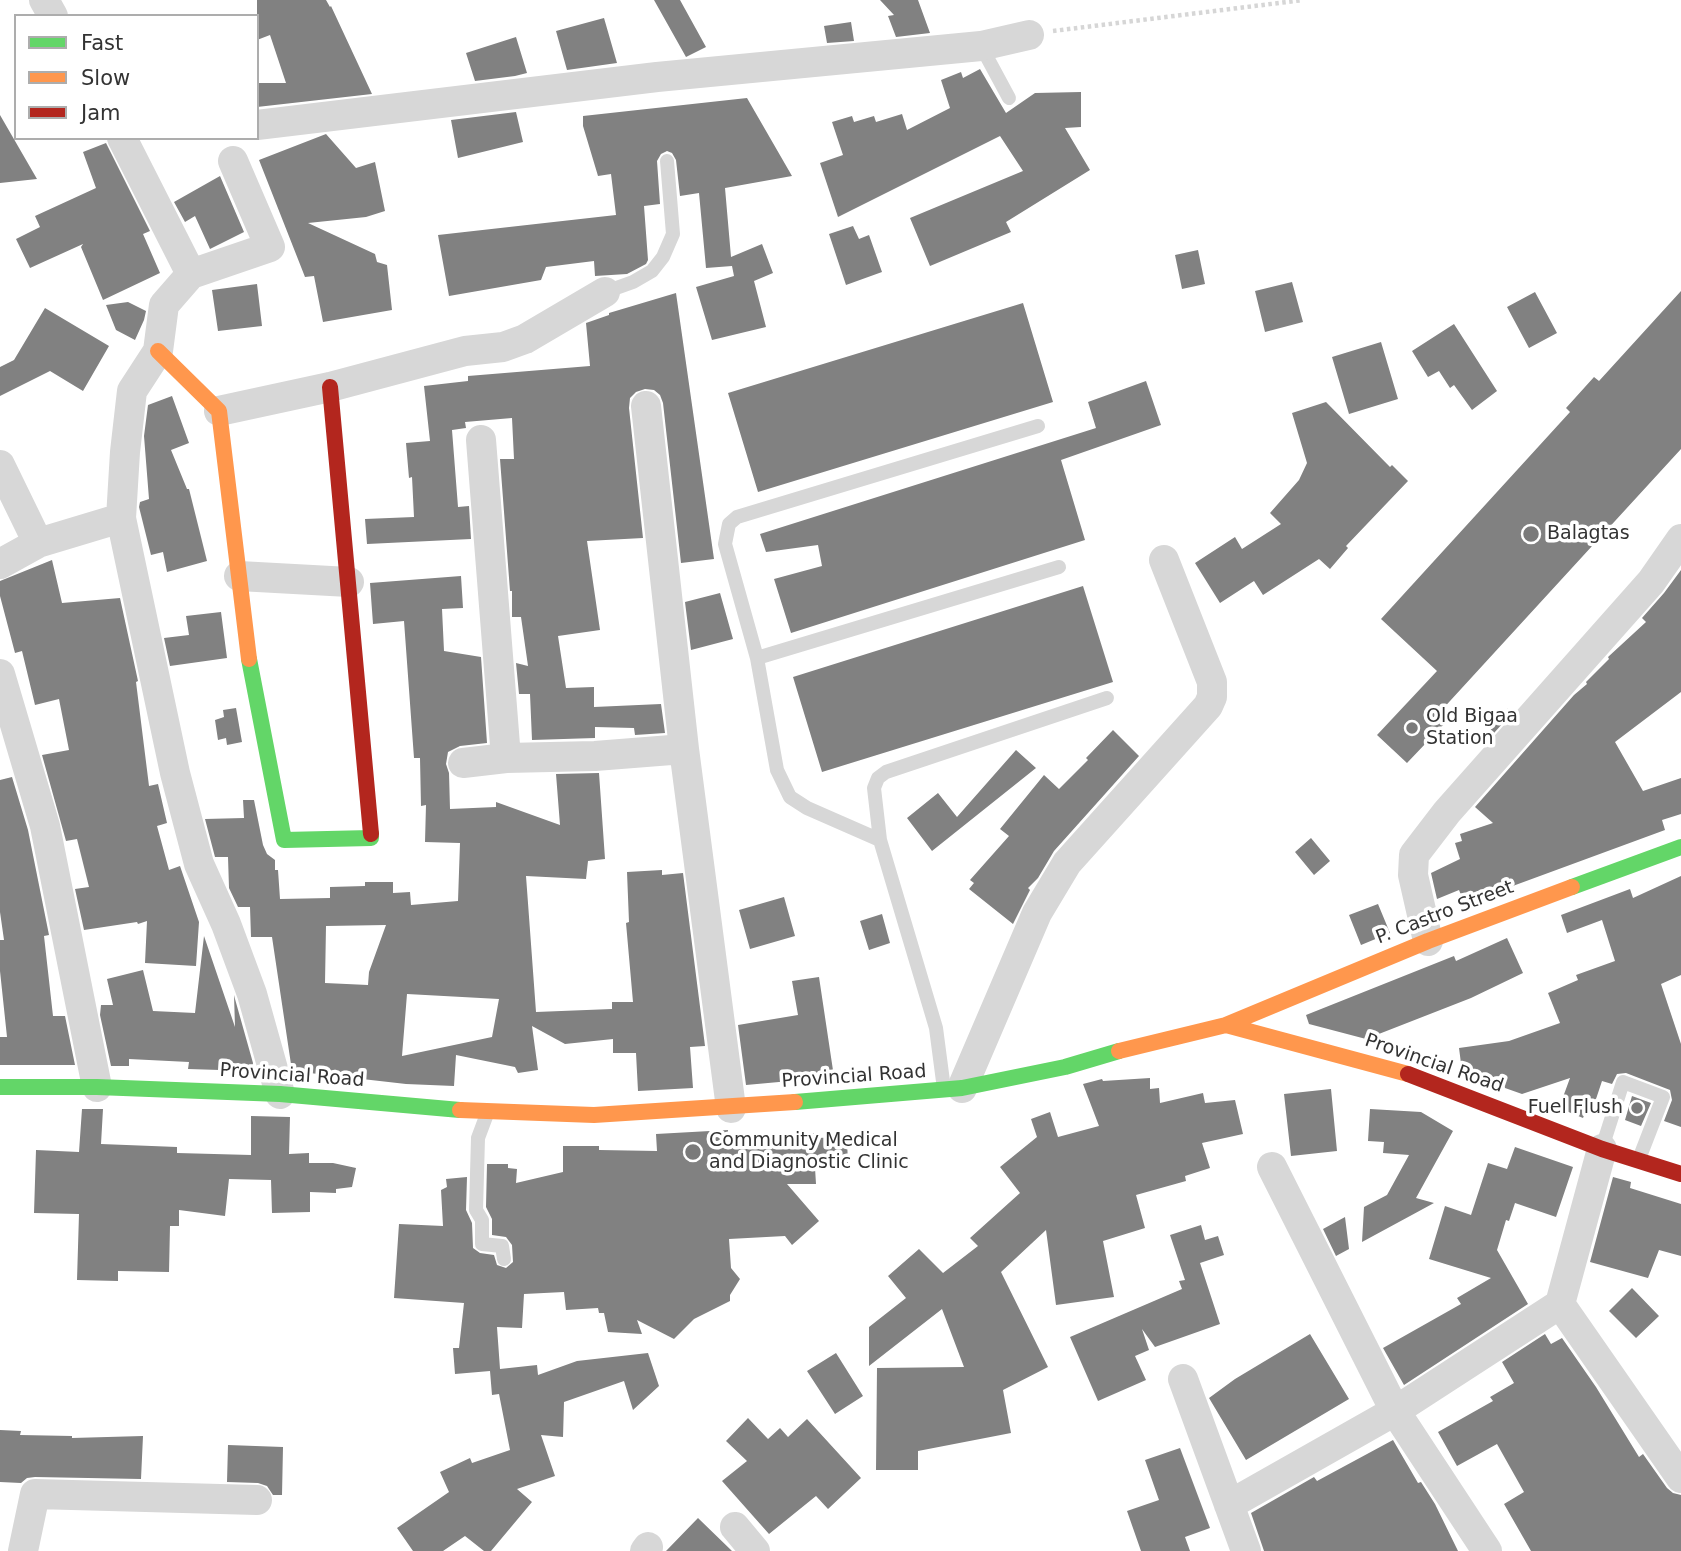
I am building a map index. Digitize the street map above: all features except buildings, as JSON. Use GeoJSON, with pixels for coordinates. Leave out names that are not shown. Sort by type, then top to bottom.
{"type":"FeatureCollection","features":[{"type":"Feature","properties":{"kind":"main road"},"geometry":{"type":"LineString","coordinates":[[158,351],[219,411],[250,667],[284,840],[371,838],[330,387]]}},
{"type":"Feature","properties":{"kind":"main road","name":"P. Castro Street"},"geometry":{"type":"LineString","coordinates":[[1226,1025],[1428,941],[1681,847]]}},
{"type":"Feature","properties":{"kind":"main road","name":"Provincial Road"},"geometry":{"type":"LineString","coordinates":[[0,1087],[97,1087],[281,1094],[488,1113],[594,1115],[731,1108],[953,1090],[1065,1067],[1226,1025],[1398,1070],[1602,1149],[1681,1174]]}},
{"type":"Feature","properties":{"kind":"street"},"geometry":{"type":"LineString","coordinates":[[259,125],[657,77],[981,46],[1030,34]]}},
{"type":"Feature","properties":{"kind":"street"},"geometry":{"type":"LineString","coordinates":[[131,140],[191,274]]}},
{"type":"Feature","properties":{"kind":"street"},"geometry":{"type":"LineString","coordinates":[[233,161],[270,247],[191,274],[164,305],[158,351],[132,391],[121,518],[174,773],[199,864],[226,924],[252,994],[281,1094]]}},
{"type":"Feature","properties":{"kind":"street"},"geometry":{"type":"LineString","coordinates":[[219,411],[330,387],[465,351],[503,347],[525,339],[605,292]]}},
{"type":"Feature","properties":{"kind":"street"},"geometry":{"type":"LineString","coordinates":[[646,406],[684,750],[731,1108]]}},
{"type":"Feature","properties":{"kind":"street"},"geometry":{"type":"LineString","coordinates":[[481,440],[506,758]]}},
{"type":"Feature","properties":{"kind":"street"},"geometry":{"type":"LineString","coordinates":[[0,464],[37,543]]}},
{"type":"Feature","properties":{"kind":"street"},"geometry":{"type":"LineString","coordinates":[[0,564],[37,543],[121,518]]}},
{"type":"Feature","properties":{"kind":"street"},"geometry":{"type":"LineString","coordinates":[[1428,941],[1413,875],[1414,855],[1447,812],[1651,582],[1681,539]]}},
{"type":"Feature","properties":{"kind":"street"},"geometry":{"type":"LineString","coordinates":[[953,1090],[1038,913],[1067,863],[1208,706],[1212,697],[1212,682],[1164,560]]}},
{"type":"Feature","properties":{"kind":"street"},"geometry":{"type":"LineString","coordinates":[[239,576],[349,582]]}},
{"type":"Feature","properties":{"kind":"street"},"geometry":{"type":"LineString","coordinates":[[0,674],[45,826],[97,1087]]}},
{"type":"Feature","properties":{"kind":"street"},"geometry":{"type":"LineString","coordinates":[[463,763],[506,758],[684,750]]}},
{"type":"Feature","properties":{"kind":"street"},"geometry":{"type":"LineString","coordinates":[[1229,1505],[1395,1411],[1560,1304],[1602,1149]]}},
{"type":"Feature","properties":{"kind":"street"},"geometry":{"type":"LineString","coordinates":[[1272,1167],[1395,1411],[1487,1551]]}},
{"type":"Feature","properties":{"kind":"street"},"geometry":{"type":"LineString","coordinates":[[1560,1304],[1681,1478]]}},
{"type":"Feature","properties":{"kind":"street"},"geometry":{"type":"LineString","coordinates":[[1183,1378],[1246,1551]]}},
{"type":"Feature","properties":{"kind":"street"},"geometry":{"type":"LineString","coordinates":[[23,1551],[35,1494],[257,1500]]}},
{"type":"Feature","properties":{"kind":"street"},"geometry":{"type":"LineString","coordinates":[[735,1528],[755,1551]]}},
{"type":"Feature","properties":{"kind":"lane"},"geometry":{"type":"LineString","coordinates":[[981,46],[1009,98]]}},
{"type":"Feature","properties":{"kind":"lane"},"geometry":{"type":"LineString","coordinates":[[605,292],[633,282],[652,271],[663,257],[673,234],[667,161]]}},
{"type":"Feature","properties":{"kind":"lane"},"geometry":{"type":"LineString","coordinates":[[880,840],[807,808],[790,797],[777,770],[757,658],[724,544],[729,524],[737,517],[1038,426]]}},
{"type":"Feature","properties":{"kind":"lane"},"geometry":{"type":"LineString","coordinates":[[757,658],[1059,567]]}},
{"type":"Feature","properties":{"kind":"lane"},"geometry":{"type":"LineString","coordinates":[[953,1090],[880,840],[874,788],[878,778],[886,772],[1107,698]]}},
{"type":"Feature","properties":{"kind":"lane"},"geometry":{"type":"LineString","coordinates":[[1602,1149],[1623,1082],[1663,1097],[1639,1161]]}},
{"type":"Feature","properties":{"kind":"lane"},"geometry":{"type":"LineString","coordinates":[[488,1113],[478,1138],[476,1210],[482,1220],[482,1244],[502,1246],[504,1259]]}},
{"type":"Feature","properties":{"kind":"path"},"geometry":{"type":"LineString","coordinates":[[1030,34],[1303,0]]}},
{"type":"Feature","properties":{"kind":"traffic: fast"},"geometry":{"type":"LineString","coordinates":[[249,659],[284,840],[371,838],[371,834]]}},
{"type":"Feature","properties":{"kind":"traffic: fast"},"geometry":{"type":"LineString","coordinates":[[1572,887],[1681,847]]}},
{"type":"Feature","properties":{"kind":"traffic: fast"},"geometry":{"type":"LineString","coordinates":[[795,1102],[962,1088],[1065,1067],[1119,1051]]}},
{"type":"Feature","properties":{"kind":"traffic: fast"},"geometry":{"type":"LineString","coordinates":[[0,1087],[97,1087],[280,1094],[460,1110]]}},
{"type":"Feature","properties":{"kind":"traffic: slow"},"geometry":{"type":"LineString","coordinates":[[158,351],[219,411],[249,659]]}},
{"type":"Feature","properties":{"kind":"traffic: slow"},"geometry":{"type":"LineString","coordinates":[[1226,1025],[1428,941],[1572,887]]}},
{"type":"Feature","properties":{"kind":"traffic: slow"},"geometry":{"type":"LineString","coordinates":[[1119,1051],[1226,1025],[1408,1074]]}},
{"type":"Feature","properties":{"kind":"traffic: slow"},"geometry":{"type":"LineString","coordinates":[[460,1110],[594,1115],[795,1102]]}},
{"type":"Feature","properties":{"kind":"traffic: jam"},"geometry":{"type":"LineString","coordinates":[[330,387],[371,834]]}},
{"type":"Feature","properties":{"kind":"traffic: jam"},"geometry":{"type":"LineString","coordinates":[[1408,1074],[1602,1149],[1681,1174]]}},
{"type":"Feature","properties":{"kind":"place","name":"Balagtas"},"geometry":{"type":"Point","coordinates":[1531,534]}},
{"type":"Feature","properties":{"kind":"place","name":"Old Bigaa Station"},"geometry":{"type":"Point","coordinates":[1412,728]}},
{"type":"Feature","properties":{"kind":"place","name":"Fuel Flush"},"geometry":{"type":"Point","coordinates":[1637,1108]}},
{"type":"Feature","properties":{"kind":"place","name":"Community Medical and Diagnostic Clinic"},"geometry":{"type":"Point","coordinates":[693,1152]}}]}
